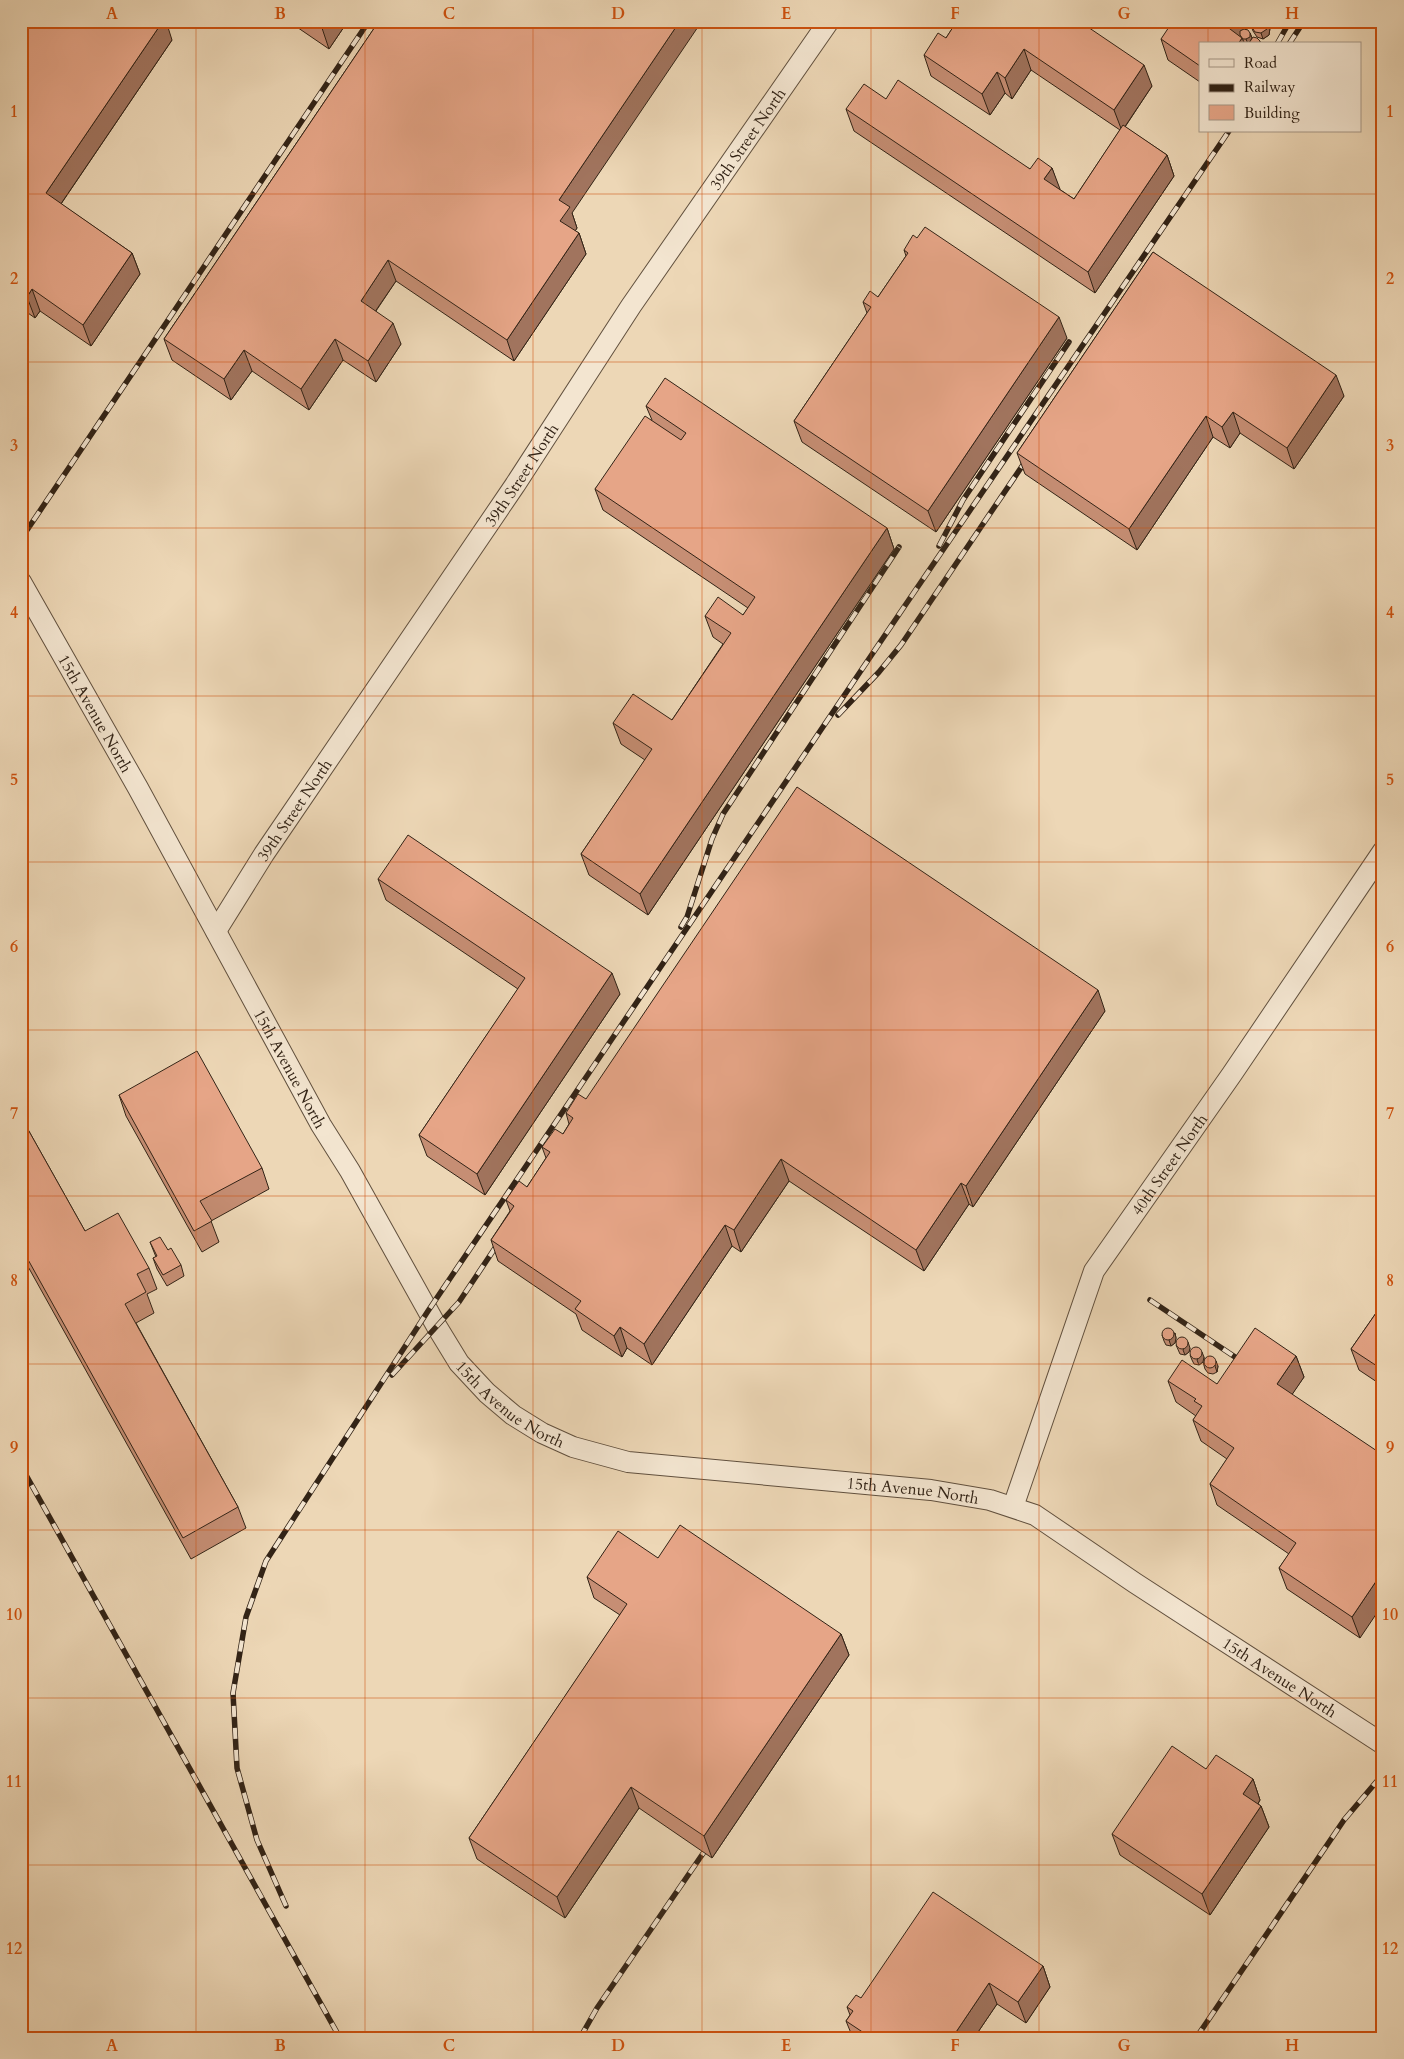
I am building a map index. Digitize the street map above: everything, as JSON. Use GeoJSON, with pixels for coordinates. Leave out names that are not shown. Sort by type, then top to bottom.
{"type":"FeatureCollection","features":[{"type":"Feature","properties":{"kind":"street","name":"39th Street North"},"geometry":{"type":"LineString","coordinates":[[216,931],[264,854],[515,485],[631,306],[829,21]]}},
{"type":"Feature","properties":{"kind":"street","name":"15th Avenue North"},"geometry":{"type":"LineString","coordinates":[[21,582],[216,931],[321,1125],[350,1171],[437,1327],[460,1363],[487,1392],[513,1415],[542,1433],[573,1447],[628,1462],[931,1490],[990,1500],[1035,1515],[1135,1583],[1383,1744]]}},
{"type":"Feature","properties":{"kind":"street","name":"40th Street North"},"geometry":{"type":"LineString","coordinates":[[1012,1507],[1094,1271],[1232,1074],[1383,851]]}},
{"type":"Feature","properties":{"kind":"building"},"geometry":{"type":"Polygon","coordinates":[[[21,21],[163,21],[46,193],[132,253],[83,325],[32,289],[27,297],[21,293],[21,21]]]}},
{"type":"Feature","properties":{"kind":"building"},"geometry":{"type":"Polygon","coordinates":[[[312,21],[326,21],[322,28],[312,21]]]}},
{"type":"Feature","properties":{"kind":"building"},"geometry":{"type":"Polygon","coordinates":[[[379,21],[680,21],[559,200],[570,207],[560,221],[579,233],[507,340],[388,260],[361,301],[393,323],[368,361],[335,339],[301,389],[244,350],[224,379],[164,339],[379,21]]]}},
{"type":"Feature","properties":{"kind":"building"},"geometry":{"type":"Polygon","coordinates":[[[957,21],[1079,21],[1144,65],[1114,110],[1024,49],[1005,78],[997,72],[982,94],[924,55],[938,33],[946,38],[957,21]]]}},
{"type":"Feature","properties":{"kind":"building"},"geometry":{"type":"Polygon","coordinates":[[[1173,21],[1229,21],[1226,26],[1242,38],[1239,42],[1199,42],[1199,65],[1161,39],[1173,21]]]}},
{"type":"Feature","properties":{"kind":"building"},"geometry":{"type":"Polygon","coordinates":[[[1252,21],[1268,21],[1269,23],[1267,29],[1261,33],[1255,32],[1251,26],[1252,21]]]}},
{"type":"Feature","properties":{"kind":"building"},"geometry":{"type":"Polygon","coordinates":[[[1244,29],[1250,33],[1250,37],[1246,39],[1243,39],[1240,35],[1240,31],[1244,29]]]}},
{"type":"Feature","properties":{"kind":"building"},"geometry":{"type":"Polygon","coordinates":[[[1253,37],[1260,41],[1260,42],[1250,42],[1253,37]]]}},
{"type":"Feature","properties":{"kind":"building"},"geometry":{"type":"Polygon","coordinates":[[[898,80],[1030,169],[1038,158],[1052,168],[1044,179],[1074,199],[1123,125],[1167,155],[1088,272],[846,109],[864,84],[886,99],[898,80]]]}},
{"type":"Feature","properties":{"kind":"building"},"geometry":{"type":"Polygon","coordinates":[[[925,227],[1059,317],[928,511],[794,421],[871,307],[863,302],[870,291],[878,297],[908,253],[904,250],[913,235],[917,238],[925,227]]]}},
{"type":"Feature","properties":{"kind":"building"},"geometry":{"type":"Polygon","coordinates":[[[1153,252],[1336,375],[1287,448],[1233,412],[1222,427],[1206,416],[1129,529],[1017,453],[1153,252]]]}},
{"type":"Feature","properties":{"kind":"building"},"geometry":{"type":"Polygon","coordinates":[[[665,378],[887,528],[640,894],[581,854],[652,749],[613,723],[633,694],[672,720],[731,633],[705,616],[718,597],[743,615],[755,597],[595,489],[645,416],[681,440],[686,433],[646,406],[665,378]]]}},
{"type":"Feature","properties":{"kind":"building"},"geometry":{"type":"Polygon","coordinates":[[[797,787],[1098,990],[966,1186],[961,1183],[916,1250],[781,1159],[734,1230],[725,1225],[644,1344],[620,1327],[614,1336],[575,1309],[581,1301],[491,1240],[514,1206],[506,1200],[519,1181],[527,1187],[550,1152],[542,1147],[555,1129],[563,1134],[573,1118],[566,1113],[578,1094],[586,1099],[797,787]]]}},
{"type":"Feature","properties":{"kind":"building"},"geometry":{"type":"Polygon","coordinates":[[[408,835],[612,973],[477,1174],[419,1135],[525,978],[378,879],[408,835]]]}},
{"type":"Feature","properties":{"kind":"building"},"geometry":{"type":"Polygon","coordinates":[[[197,1051],[262,1168],[200,1201],[212,1221],[194,1231],[119,1095],[197,1051]]]}},
{"type":"Feature","properties":{"kind":"building"},"geometry":{"type":"Polygon","coordinates":[[[21,1117],[85,1231],[118,1213],[149,1268],[137,1274],[146,1292],[125,1304],[238,1507],[183,1538],[21,1247],[21,1117]]]}},
{"type":"Feature","properties":{"kind":"building"},"geometry":{"type":"Polygon","coordinates":[[[160,1237],[168,1250],[171,1248],[181,1265],[163,1275],[153,1258],[157,1256],[150,1242],[160,1237]]]}},
{"type":"Feature","properties":{"kind":"building"},"geometry":{"type":"Polygon","coordinates":[[[1383,1303],[1383,1370],[1351,1349],[1383,1303]]]}},
{"type":"Feature","properties":{"kind":"building"},"geometry":{"type":"Polygon","coordinates":[[[1166,1328],[1170,1328],[1174,1334],[1170,1340],[1166,1340],[1162,1336],[1162,1332],[1166,1328]]]}},
{"type":"Feature","properties":{"kind":"building"},"geometry":{"type":"Polygon","coordinates":[[[1255,1328],[1296,1356],[1277,1384],[1383,1455],[1383,1571],[1352,1617],[1279,1568],[1296,1543],[1210,1484],[1234,1448],[1193,1420],[1202,1406],[1194,1401],[1196,1399],[1168,1381],[1182,1360],[1217,1384],[1255,1328]]]}},
{"type":"Feature","properties":{"kind":"building"},"geometry":{"type":"Polygon","coordinates":[[[1180,1337],[1184,1337],[1188,1343],[1184,1349],[1180,1349],[1176,1345],[1176,1341],[1180,1337]]]}},
{"type":"Feature","properties":{"kind":"building"},"geometry":{"type":"Polygon","coordinates":[[[1194,1347],[1198,1347],[1202,1353],[1198,1359],[1194,1359],[1190,1355],[1190,1351],[1194,1347]]]}},
{"type":"Feature","properties":{"kind":"building"},"geometry":{"type":"Polygon","coordinates":[[[1208,1356],[1212,1356],[1216,1362],[1212,1368],[1208,1368],[1204,1364],[1204,1360],[1208,1356]]]}},
{"type":"Feature","properties":{"kind":"building"},"geometry":{"type":"Polygon","coordinates":[[[680,1525],[841,1634],[704,1836],[631,1787],[557,1897],[469,1838],[627,1604],[587,1577],[618,1531],[658,1558],[680,1525]]]}},
{"type":"Feature","properties":{"kind":"building"},"geometry":{"type":"Polygon","coordinates":[[[1172,1746],[1206,1769],[1216,1755],[1253,1779],[1243,1794],[1261,1806],[1202,1894],[1112,1834],[1172,1746]]]}},
{"type":"Feature","properties":{"kind":"building"},"geometry":{"type":"Polygon","coordinates":[[[933,1892],[1043,1966],[1018,2002],[989,1983],[952,2038],[866,2038],[867,2035],[846,2021],[853,2011],[847,2007],[856,1995],[861,1998],[933,1892]]]}},
{"type":"Feature","properties":{"kind":"railway"},"geometry":{"type":"LineString","coordinates":[[21,539],[369,21]]}},
{"type":"Feature","properties":{"kind":"railway"},"geometry":{"type":"LineString","coordinates":[[1278,42],[1290,21]]}},
{"type":"Feature","properties":{"kind":"railway"},"geometry":{"type":"LineString","coordinates":[[1290,42],[1304,21]]}},
{"type":"Feature","properties":{"kind":"railway"},"geometry":{"type":"LineString","coordinates":[[286,1906],[257,1840],[237,1768],[233,1693],[246,1617],[266,1561],[428,1311],[904,607],[1228,132]]}},
{"type":"Feature","properties":{"kind":"railway"},"geometry":{"type":"LineString","coordinates":[[939,546],[963,500],[1069,342]]}},
{"type":"Feature","properties":{"kind":"railway"},"geometry":{"type":"LineString","coordinates":[[838,715],[879,672],[901,645],[1029,456]]}},
{"type":"Feature","properties":{"kind":"railway"},"geometry":{"type":"LineString","coordinates":[[681,927],[687,917],[712,839],[723,814],[899,547]]}},
{"type":"Feature","properties":{"kind":"railway"},"geometry":{"type":"LineString","coordinates":[[392,1375],[459,1302],[501,1239]]}},
{"type":"Feature","properties":{"kind":"railway"},"geometry":{"type":"LineString","coordinates":[[1150,1300],[1247,1365]]}},
{"type":"Feature","properties":{"kind":"railway"},"geometry":{"type":"LineString","coordinates":[[21,1466],[340,2038]]}},
{"type":"Feature","properties":{"kind":"railway"},"geometry":{"type":"LineString","coordinates":[[1196,2038],[1344,1820],[1383,1774]]}},
{"type":"Feature","properties":{"kind":"railway"},"geometry":{"type":"LineString","coordinates":[[580,2038],[597,2008],[704,1852]]}}]}
